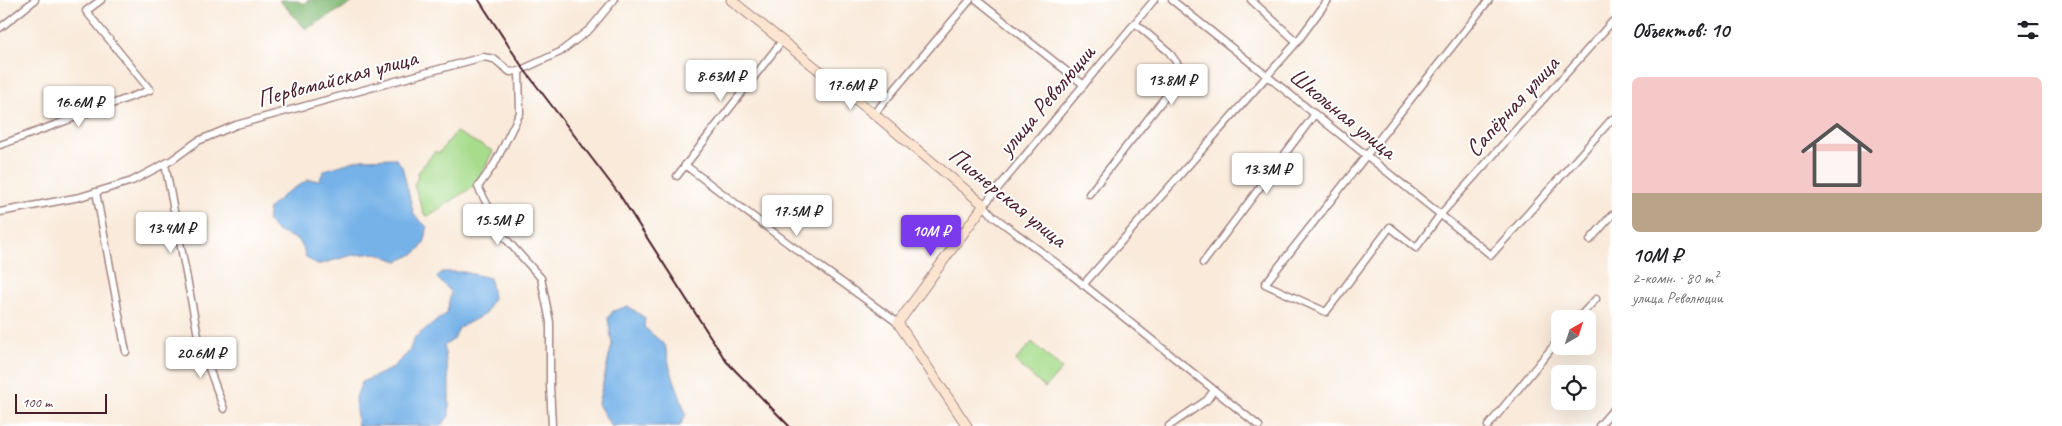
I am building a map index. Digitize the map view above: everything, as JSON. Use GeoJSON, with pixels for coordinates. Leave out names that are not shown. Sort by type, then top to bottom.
{"type":"FeatureCollection","features":[{"type":"Feature","properties":{"kind":"street"},"geometry":{"type":"LineString","coordinates":[[0,28],[34,0]]}},
{"type":"Feature","properties":{"kind":"street"},"geometry":{"type":"LineString","coordinates":[[0,145],[150,90],[86,11],[102,0]]}},
{"type":"Feature","properties":{"kind":"street"},"geometry":{"type":"LineString","coordinates":[[552,426],[550,322],[541,278],[505,238],[478,187],[495,162],[520,113],[521,70],[560,52],[590,28],[614,0]]}},
{"type":"Feature","properties":{"kind":"street","name":"Пионерская улица"},"geometry":{"type":"LineString","coordinates":[[731,0],[874,114],[984,205],[993,216],[1059,265],[1259,426]]}},
{"type":"Feature","properties":{"kind":"street"},"geometry":{"type":"LineString","coordinates":[[874,114],[970,0]]}},
{"type":"Feature","properties":{"kind":"street"},"geometry":{"type":"LineString","coordinates":[[977,0],[1084,86]]}},
{"type":"Feature","properties":{"kind":"street","name":"улица Революции"},"geometry":{"type":"LineString","coordinates":[[898,323],[984,205],[1154,0]]}},
{"type":"Feature","properties":{"kind":"street","name":"Школьная улица"},"geometry":{"type":"LineString","coordinates":[[1172,0],[1491,255],[1612,119]]}},
{"type":"Feature","properties":{"kind":"street"},"geometry":{"type":"LineString","coordinates":[[1251,0],[1297,42]]}},
{"type":"Feature","properties":{"kind":"street"},"geometry":{"type":"LineString","coordinates":[[1084,285],[1297,42],[1328,0]]}},
{"type":"Feature","properties":{"kind":"street"},"geometry":{"type":"LineString","coordinates":[[1366,154],[1489,0]]}},
{"type":"Feature","properties":{"kind":"street","name":"Сапёрная улица"},"geometry":{"type":"LineString","coordinates":[[1366,154],[1265,284],[1326,312],[1390,227],[1416,248],[1440,215],[1612,22]]}},
{"type":"Feature","properties":{"kind":"street"},"geometry":{"type":"LineString","coordinates":[[1089,194],[1184,73],[1169,52],[1136,23]]}},
{"type":"Feature","properties":{"kind":"street"},"geometry":{"type":"LineString","coordinates":[[677,176],[782,41]]}},
{"type":"Feature","properties":{"kind":"street","name":"Первомайская улица"},"geometry":{"type":"LineString","coordinates":[[0,212],[80,197],[132,181],[165,164],[198,141],[236,125],[483,57],[494,59],[510,72],[521,70]]}},
{"type":"Feature","properties":{"kind":"street"},"geometry":{"type":"LineString","coordinates":[[1203,263],[1315,114]]}},
{"type":"Feature","properties":{"kind":"street"},"geometry":{"type":"LineString","coordinates":[[165,164],[199,341],[224,409]]}},
{"type":"Feature","properties":{"kind":"street"},"geometry":{"type":"LineString","coordinates":[[685,165],[898,323],[967,426]]}},
{"type":"Feature","properties":{"kind":"street"},"geometry":{"type":"LineString","coordinates":[[96,192],[126,352]]}},
{"type":"Feature","properties":{"kind":"street"},"geometry":{"type":"LineString","coordinates":[[1590,240],[1612,215]]}},
{"type":"Feature","properties":{"kind":"street"},"geometry":{"type":"LineString","coordinates":[[1586,310],[1596,299]]}},
{"type":"Feature","properties":{"kind":"street"},"geometry":{"type":"LineString","coordinates":[[1488,426],[1551,349]]}},
{"type":"Feature","properties":{"kind":"street"},"geometry":{"type":"LineString","coordinates":[[1169,426],[1207,400],[1214,390]]}},
{"type":"Feature","properties":{"kind":"street"},"geometry":{"type":"LineString","coordinates":[[1599,426],[1612,411]]}},
{"type":"Feature","properties":{"kind":"green space"},"geometry":{"type":"Polygon","coordinates":[[[279,0],[295,0],[304,4],[308,0],[357,0],[306,29],[279,0]]]}},
{"type":"Feature","properties":{"kind":"green space"},"geometry":{"type":"Polygon","coordinates":[[[456,132],[493,151],[476,185],[428,216],[424,214],[414,185],[418,177],[417,174],[435,151],[439,153],[456,132]]]}},
{"type":"Feature","properties":{"kind":"green space"},"geometry":{"type":"Polygon","coordinates":[[[1032,342],[1062,369],[1045,388],[1015,361],[1032,342]]]}},
{"type":"Feature","properties":{"kind":"water"},"geometry":{"type":"Polygon","coordinates":[[[395,158],[402,166],[414,215],[427,227],[425,241],[419,250],[410,256],[397,261],[377,253],[353,255],[317,265],[305,256],[302,245],[296,239],[277,231],[267,220],[269,208],[286,193],[308,180],[319,180],[325,170],[361,159],[395,158]]]}},
{"type":"Feature","properties":{"kind":"water"},"geometry":{"type":"Polygon","coordinates":[[[441,272],[464,272],[490,278],[493,298],[485,314],[459,328],[454,339],[444,346],[449,383],[449,416],[441,426],[358,426],[355,400],[362,382],[391,369],[409,352],[414,338],[447,313],[451,292],[437,278],[441,272]]]}},
{"type":"Feature","properties":{"kind":"water"},"geometry":{"type":"Polygon","coordinates":[[[628,306],[645,318],[644,327],[665,345],[670,368],[686,414],[680,426],[611,426],[598,404],[612,344],[608,318],[613,311],[628,306]]]}},
{"type":"Feature","properties":{"kind":"railway"},"geometry":{"type":"LineString","coordinates":[[479,0],[523,68],[619,194],[726,361],[789,426]]}}]}
